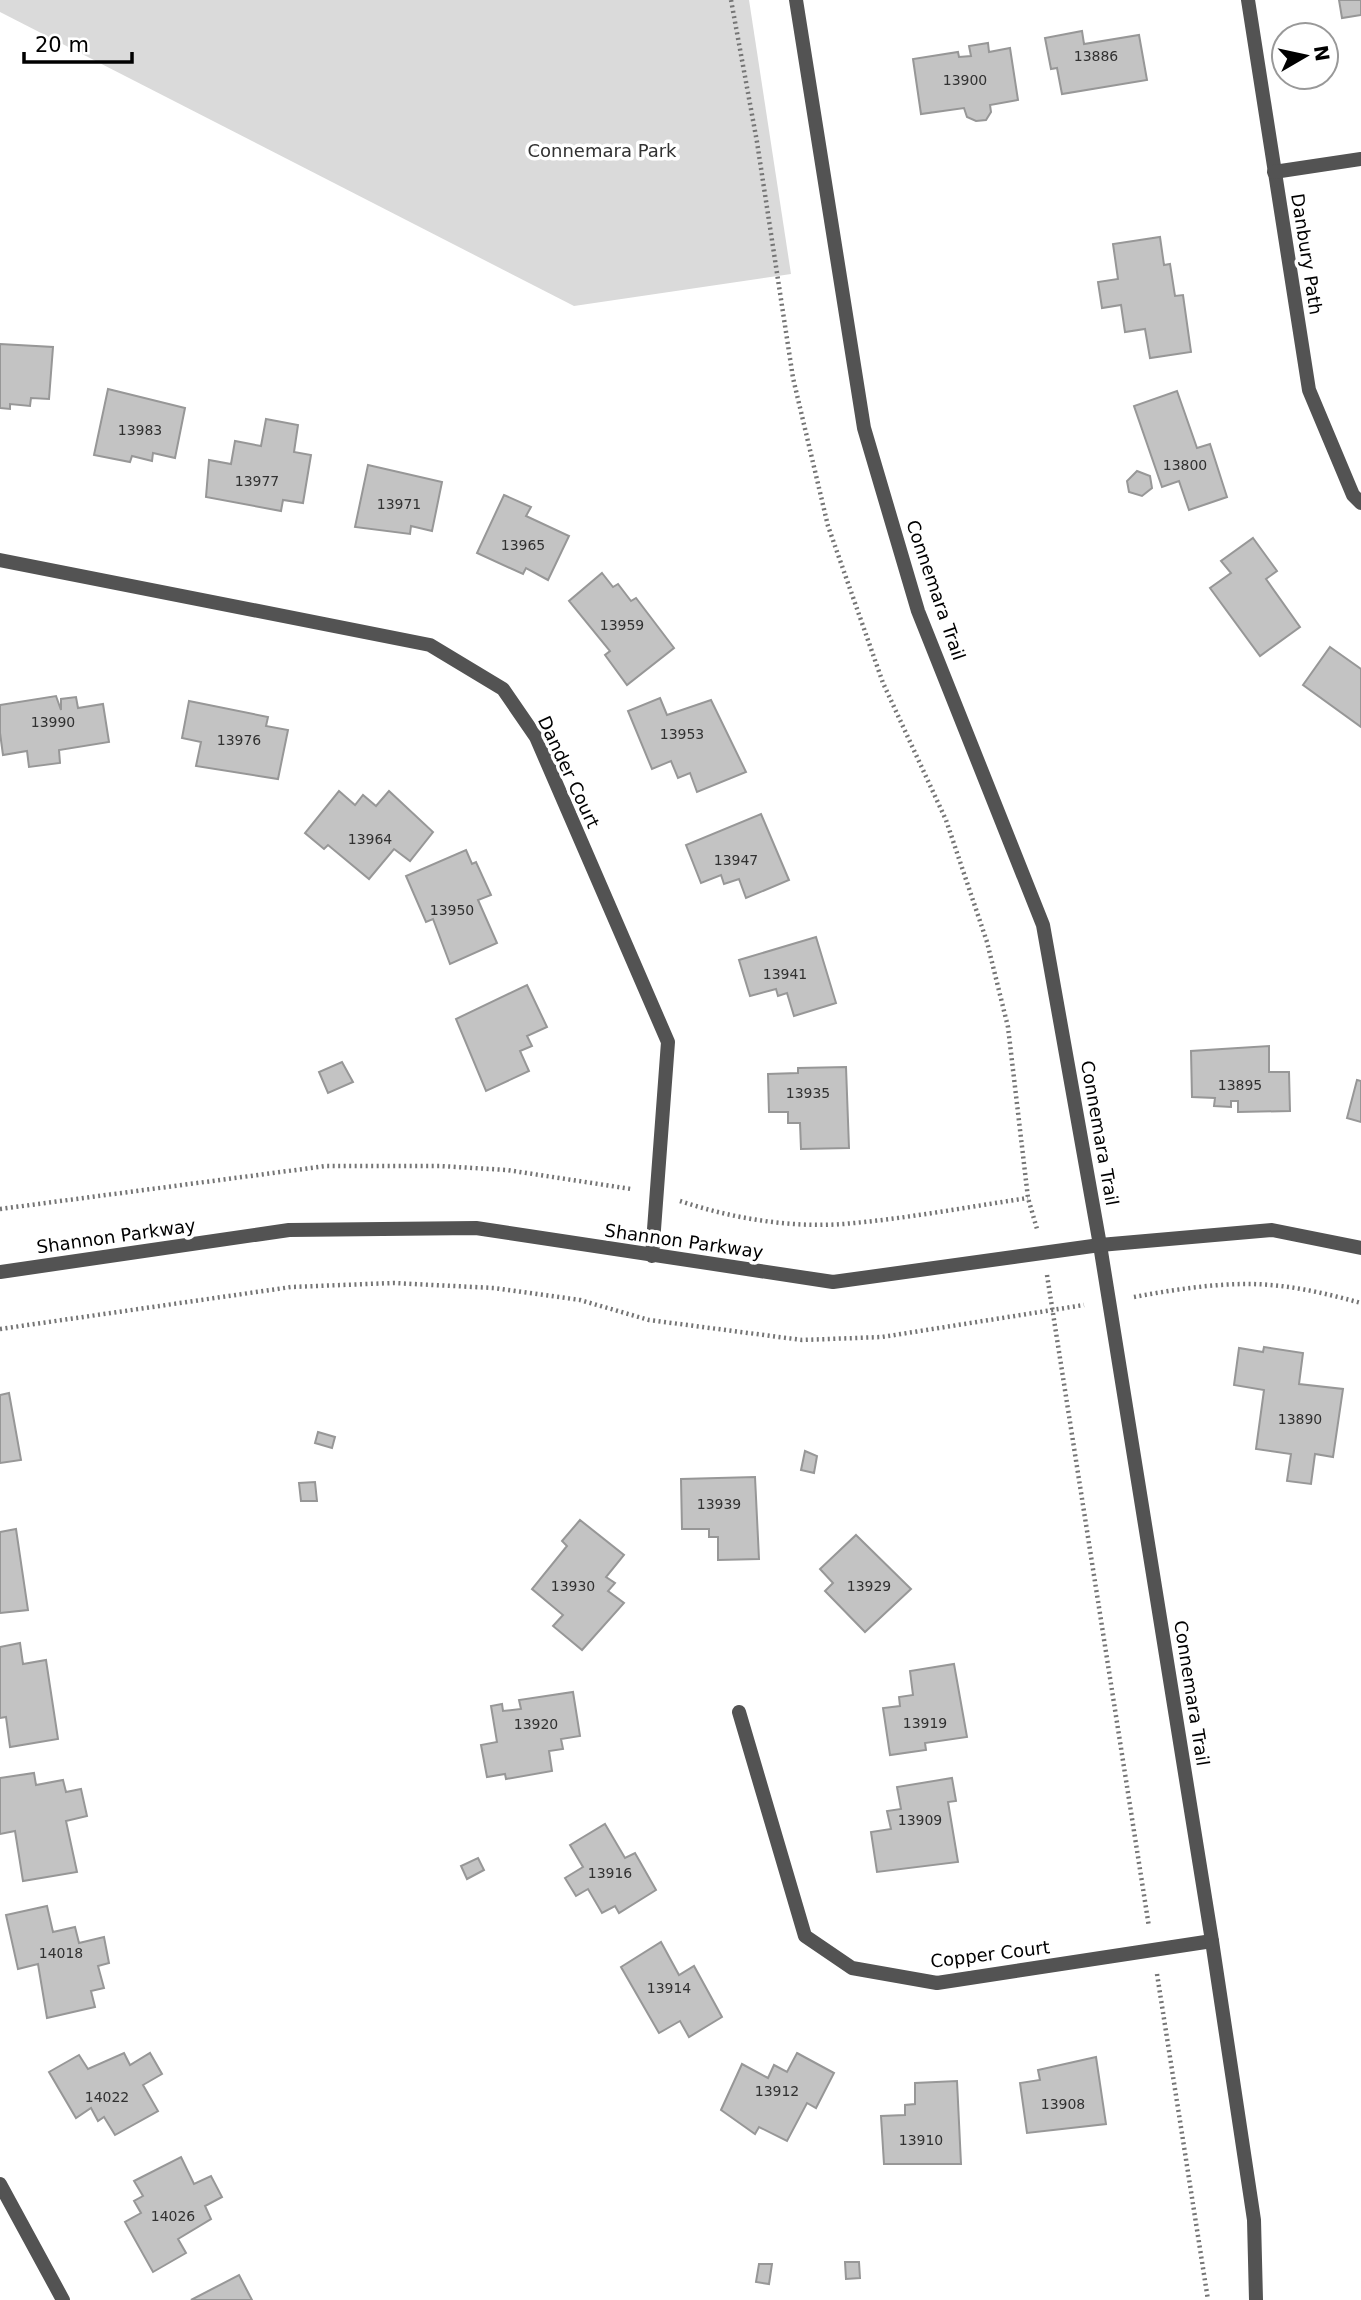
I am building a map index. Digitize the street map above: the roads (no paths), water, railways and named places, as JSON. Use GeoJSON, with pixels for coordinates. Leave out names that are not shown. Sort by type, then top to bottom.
{"type":"FeatureCollection","features":[{"type":"Feature","properties":{"kind":"street","name":"Connemara Trail"},"geometry":{"type":"LineString","coordinates":[[796,0],[864,428],[918,611],[1044,925],[1100,1245],[1212,1941],[1254,2220],[1256,2300]]}},
{"type":"Feature","properties":{"kind":"street","name":"Danbury Path"},"geometry":{"type":"LineString","coordinates":[[1248,0],[1309,390],[1353,495],[1361,503]]}},
{"type":"Feature","properties":{"kind":"street"},"geometry":{"type":"LineString","coordinates":[[1274,172],[1361,159]]}},
{"type":"Feature","properties":{"kind":"street","name":"Dander Court"},"geometry":{"type":"LineString","coordinates":[[0,560],[430,645],[503,689],[536,737],[667,1042],[652,1256]]}},
{"type":"Feature","properties":{"kind":"street","name":"Shannon Parkway"},"geometry":{"type":"LineString","coordinates":[[0,1272],[289,1230],[476,1228],[832,1282],[1100,1245],[1272,1230],[1361,1248]]}},
{"type":"Feature","properties":{"kind":"street","name":"Copper Court"},"geometry":{"type":"LineString","coordinates":[[739,1712],[805,1936],[852,1968],[937,1983],[1212,1941]]}},
{"type":"Feature","properties":{"kind":"street"},"geometry":{"type":"LineString","coordinates":[[0,2184],[63,2300]]}},
{"type":"Feature","properties":{"kind":"park label","name":"Connemara Park"},"geometry":{"type":"Point","coordinates":[602,150]}}]}
